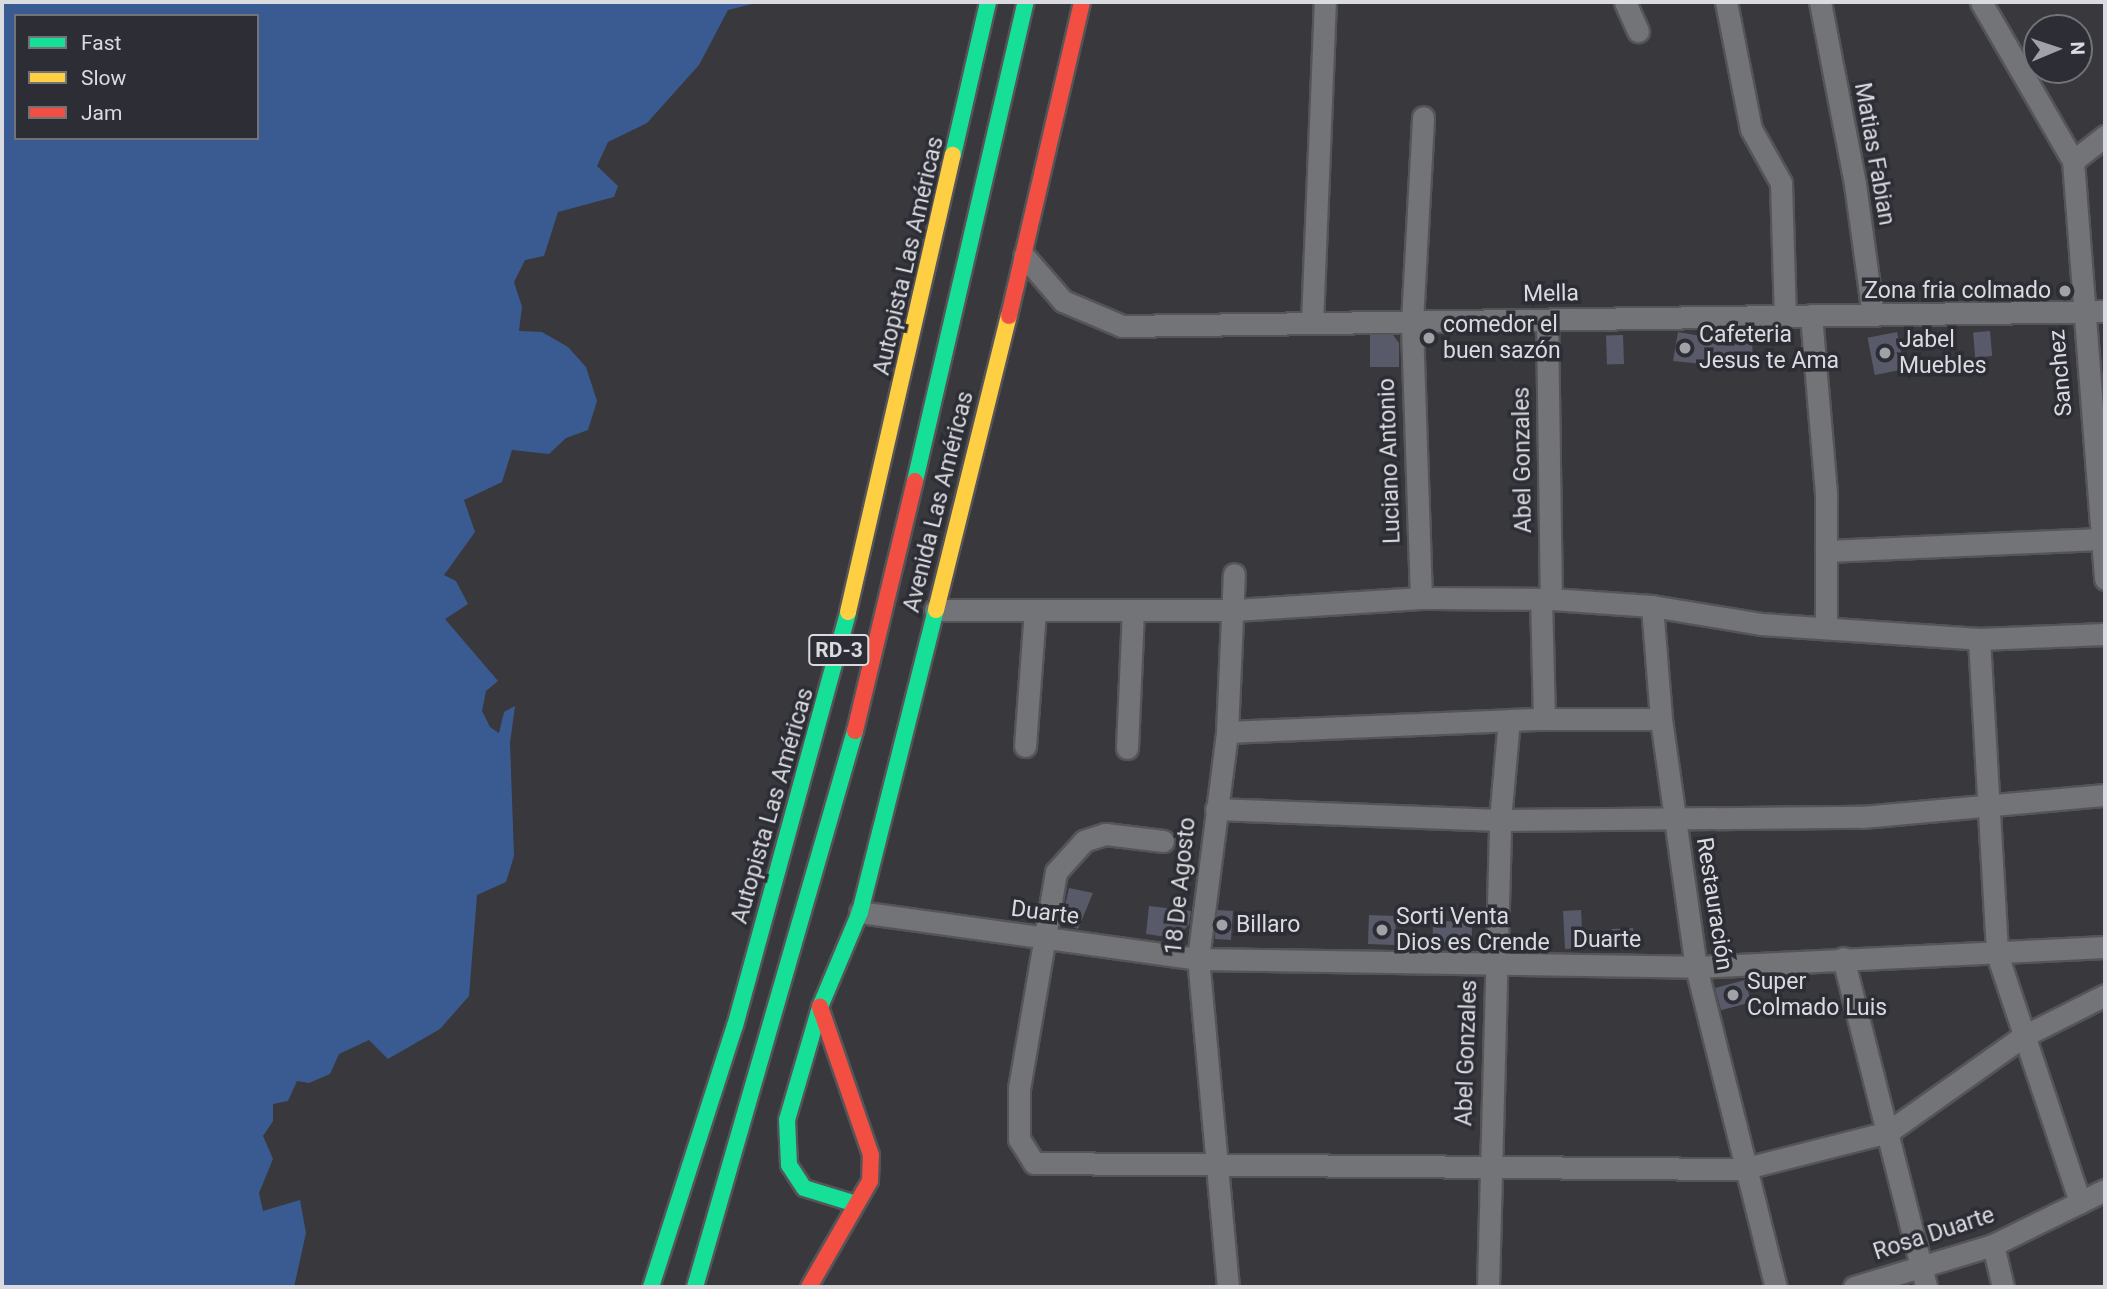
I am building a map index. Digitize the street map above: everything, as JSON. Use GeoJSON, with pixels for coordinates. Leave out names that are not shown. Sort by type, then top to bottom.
{"type":"FeatureCollection","features":[{"type":"Feature","properties":{"kind":"main road","name":"Autopista Las Américas"},"geometry":{"type":"LineString","coordinates":[[652,1287],[734,1026],[829,694],[988,2]]}},
{"type":"Feature","properties":{"kind":"main road","name":"RD-3"},"geometry":{"type":"LineString","coordinates":[[695,1287],[863,705],[1026,2]]}},
{"type":"Feature","properties":{"kind":"main road","name":"Avenida Las Américas"},"geometry":{"type":"LineString","coordinates":[[856,1204],[804,1188],[789,1165],[787,1121],[820,1007],[860,912],[1024,256],[1082,2]]}},
{"type":"Feature","properties":{"kind":"main road"},"geometry":{"type":"LineString","coordinates":[[809,1287],[870,1181],[871,1155],[820,1007]]}},
{"type":"Feature","properties":{"kind":"street"},"geometry":{"type":"LineString","coordinates":[[1312,323],[1325,2]]}},
{"type":"Feature","properties":{"kind":"street"},"geometry":{"type":"LineString","coordinates":[[1625,2],[1638,31]]}},
{"type":"Feature","properties":{"kind":"street"},"geometry":{"type":"LineString","coordinates":[[1726,2],[1751,129],[1781,183],[1785,315]]}},
{"type":"Feature","properties":{"kind":"street","name":"Matias Fabian"},"geometry":{"type":"LineString","coordinates":[[1820,2],[1855,184],[1873,315]]}},
{"type":"Feature","properties":{"kind":"street"},"geometry":{"type":"LineString","coordinates":[[1981,2],[2073,161],[2105,136]]}},
{"type":"Feature","properties":{"kind":"street","name":"Luciano Antonio"},"geometry":{"type":"LineString","coordinates":[[1421,598],[1412,322],[1423,117]]}},
{"type":"Feature","properties":{"kind":"street","name":"Sanchez"},"geometry":{"type":"LineString","coordinates":[[2073,161],[2081,312],[2101,469],[2101,539],[2105,579]]}},
{"type":"Feature","properties":{"kind":"street","name":"Mella"},"geometry":{"type":"LineString","coordinates":[[1024,256],[1062,300],[1122,326],[2105,311]]}},
{"type":"Feature","properties":{"kind":"street"},"geometry":{"type":"LineString","coordinates":[[1811,315],[1826,551],[1826,625]]}},
{"type":"Feature","properties":{"kind":"street","name":"Abel Gonzales"},"geometry":{"type":"LineString","coordinates":[[1544,719],[1546,320]]}},
{"type":"Feature","properties":{"kind":"street"},"geometry":{"type":"LineString","coordinates":[[1826,551],[2101,539]]}},
{"type":"Feature","properties":{"kind":"street","name":"18 De Agosto"},"geometry":{"type":"LineString","coordinates":[[1228,1287],[1219,1164],[1198,959],[1227,732],[1236,610],[1234,574]]}},
{"type":"Feature","properties":{"kind":"street"},"geometry":{"type":"LineString","coordinates":[[935,610],[1236,610],[1421,598],[1546,599],[1652,606],[1761,624],[1826,625],[1979,639],[2105,634]]}},
{"type":"Feature","properties":{"kind":"street","name":"Restauración"},"geometry":{"type":"LineString","coordinates":[[1652,606],[1661,719],[1696,967],[1742,1169],[1776,1287]]}},
{"type":"Feature","properties":{"kind":"street"},"geometry":{"type":"LineString","coordinates":[[1025,746],[1035,610]]}},
{"type":"Feature","properties":{"kind":"street"},"geometry":{"type":"LineString","coordinates":[[1127,748],[1133,610]]}},
{"type":"Feature","properties":{"kind":"street"},"geometry":{"type":"LineString","coordinates":[[1979,639],[1997,954],[2022,1037],[2080,1202]]}},
{"type":"Feature","properties":{"kind":"street"},"geometry":{"type":"LineString","coordinates":[[1227,732],[1509,720],[1661,719]]}},
{"type":"Feature","properties":{"kind":"street","name":"Abel Gonzales"},"geometry":{"type":"LineString","coordinates":[[1488,1287],[1500,820],[1509,720]]}},
{"type":"Feature","properties":{"kind":"street"},"geometry":{"type":"LineString","coordinates":[[1216,809],[1500,820],[1862,817],[1987,803],[2105,794]]}},
{"type":"Feature","properties":{"kind":"street"},"geometry":{"type":"LineString","coordinates":[[1163,841],[1105,834],[1084,841],[1066,856],[1056,872],[1019,1088],[1023,1152],[1034,1163],[1490,1170],[1742,1169],[1888,1132],[2022,1037],[2105,995]]}},
{"type":"Feature","properties":{"kind":"street","name":"Duarte"},"geometry":{"type":"LineString","coordinates":[[860,912],[1046,940],[1198,959],[1496,966],[1696,967],[2105,947]]}},
{"type":"Feature","properties":{"kind":"street"},"geometry":{"type":"LineString","coordinates":[[1843,958],[1924,1277]]}},
{"type":"Feature","properties":{"kind":"street","name":"Rosa Duarte"},"geometry":{"type":"LineString","coordinates":[[1854,1287],[1924,1277],[2105,1190]]}},
{"type":"Feature","properties":{"kind":"street"},"geometry":{"type":"LineString","coordinates":[[1993,1245],[2003,1287]]}},
{"type":"Feature","properties":{"kind":"water"},"geometry":{"type":"Polygon","coordinates":[[[2,2],[760,2],[728,10],[699,65],[647,123],[608,142],[597,166],[618,186],[614,197],[558,212],[544,256],[525,260],[514,282],[522,307],[519,331],[542,332],[568,347],[586,367],[597,401],[588,430],[566,438],[549,454],[512,450],[502,482],[464,500],[475,532],[444,575],[456,581],[468,604],[445,619],[498,681],[486,691],[482,711],[490,727],[499,733],[504,712],[515,706],[510,743],[514,856],[506,882],[477,895],[469,996],[440,1029],[388,1059],[369,1040],[339,1054],[330,1074],[309,1083],[297,1081],[288,1101],[273,1104],[273,1121],[263,1136],[273,1159],[259,1193],[263,1211],[300,1200],[306,1233],[294,1287],[2,1287],[2,2]]]}},
{"type":"Feature","properties":{"kind":"building"},"geometry":{"type":"Polygon","coordinates":[[[1990,331],[1992,356],[1975,357],[1973,332],[1990,331]]]}},
{"type":"Feature","properties":{"kind":"building"},"geometry":{"type":"Polygon","coordinates":[[[1678,332],[1717,339],[1717,332],[1752,334],[1753,369],[1673,361],[1678,332]]]}},
{"type":"Feature","properties":{"kind":"building","name":"Jabel Muebles"},"geometry":{"type":"Polygon","coordinates":[[[1897,332],[1904,369],[1875,375],[1868,338],[1897,332]]]}},
{"type":"Feature","properties":{"kind":"building"},"geometry":{"type":"Polygon","coordinates":[[[1370,335],[1393,335],[1399,343],[1399,367],[1370,367],[1370,335]]]}},
{"type":"Feature","properties":{"kind":"building"},"geometry":{"type":"Polygon","coordinates":[[[1623,335],[1624,364],[1607,365],[1606,336],[1623,335]]]}},
{"type":"Feature","properties":{"kind":"building"},"geometry":{"type":"Polygon","coordinates":[[[1069,888],[1093,893],[1078,929],[1061,922],[1069,888]]]}},
{"type":"Feature","properties":{"kind":"building"},"geometry":{"type":"Polygon","coordinates":[[[1149,906],[1191,911],[1189,925],[1174,938],[1146,934],[1149,906]]]}},
{"type":"Feature","properties":{"kind":"building","name":"Billaro"},"geometry":{"type":"Polygon","coordinates":[[[1217,910],[1233,911],[1231,940],[1215,939],[1217,910]]]}},
{"type":"Feature","properties":{"kind":"building"},"geometry":{"type":"Polygon","coordinates":[[[1581,910],[1583,948],[1565,949],[1563,911],[1581,910]]]}},
{"type":"Feature","properties":{"kind":"building","name":"Sorti Venta Dios es Crende"},"geometry":{"type":"Polygon","coordinates":[[[1369,915],[1396,916],[1395,945],[1368,944],[1369,915]]]}},
{"type":"Feature","properties":{"kind":"building"},"geometry":{"type":"Polygon","coordinates":[[[1433,921],[1472,922],[1472,943],[1433,942],[1433,921]]]}},
{"type":"Feature","properties":{"kind":"building"},"geometry":{"type":"Polygon","coordinates":[[[1633,928],[1634,946],[1613,947],[1612,929],[1633,928]]]}},
{"type":"Feature","properties":{"kind":"building","name":"Super Colmado Luis"},"geometry":{"type":"Polygon","coordinates":[[[1745,980],[1751,1002],[1721,1010],[1715,988],[1745,980]]]}},
{"type":"Feature","properties":{"kind":"traffic: fast"},"geometry":{"type":"LineString","coordinates":[[953,155],[988,2]]}},
{"type":"Feature","properties":{"kind":"traffic: fast"},"geometry":{"type":"LineString","coordinates":[[915,481],[1026,2]]}},
{"type":"Feature","properties":{"kind":"traffic: fast"},"geometry":{"type":"LineString","coordinates":[[856,1204],[804,1188],[789,1165],[787,1120],[820,1007],[860,912],[936,610]]}},
{"type":"Feature","properties":{"kind":"traffic: fast"},"geometry":{"type":"LineString","coordinates":[[651,1287],[735,1026],[848,612]]}},
{"type":"Feature","properties":{"kind":"traffic: fast"},"geometry":{"type":"LineString","coordinates":[[695,1287],[855,731]]}},
{"type":"Feature","properties":{"kind":"traffic: slow"},"geometry":{"type":"LineString","coordinates":[[848,612],[953,155]]}},
{"type":"Feature","properties":{"kind":"traffic: slow"},"geometry":{"type":"LineString","coordinates":[[936,610],[1009,316]]}},
{"type":"Feature","properties":{"kind":"traffic: jam"},"geometry":{"type":"LineString","coordinates":[[1009,316],[1082,2]]}},
{"type":"Feature","properties":{"kind":"traffic: jam"},"geometry":{"type":"LineString","coordinates":[[855,731],[915,481]]}},
{"type":"Feature","properties":{"kind":"traffic: jam"},"geometry":{"type":"LineString","coordinates":[[809,1287],[870,1181],[871,1155],[820,1007]]}},
{"type":"Feature","properties":{"kind":"place","name":"Zona fria colmado"},"geometry":{"type":"Point","coordinates":[2065,291]}},
{"type":"Feature","properties":{"kind":"place","name":"comedor el buen sazón"},"geometry":{"type":"Point","coordinates":[1429,338]}},
{"type":"Feature","properties":{"kind":"place","name":"Cafeteria Jesus te Ama"},"geometry":{"type":"Point","coordinates":[1685,348]}},
{"type":"Feature","properties":{"kind":"place","name":"Jabel Muebles"},"geometry":{"type":"Point","coordinates":[1885,353]}},
{"type":"Feature","properties":{"kind":"place","name":"Billaro"},"geometry":{"type":"Point","coordinates":[1222,925]}},
{"type":"Feature","properties":{"kind":"place","name":"Sorti Venta Dios es Crende"},"geometry":{"type":"Point","coordinates":[1382,930]}},
{"type":"Feature","properties":{"kind":"place","name":"Super Colmado Luis"},"geometry":{"type":"Point","coordinates":[1733,995]}}]}
